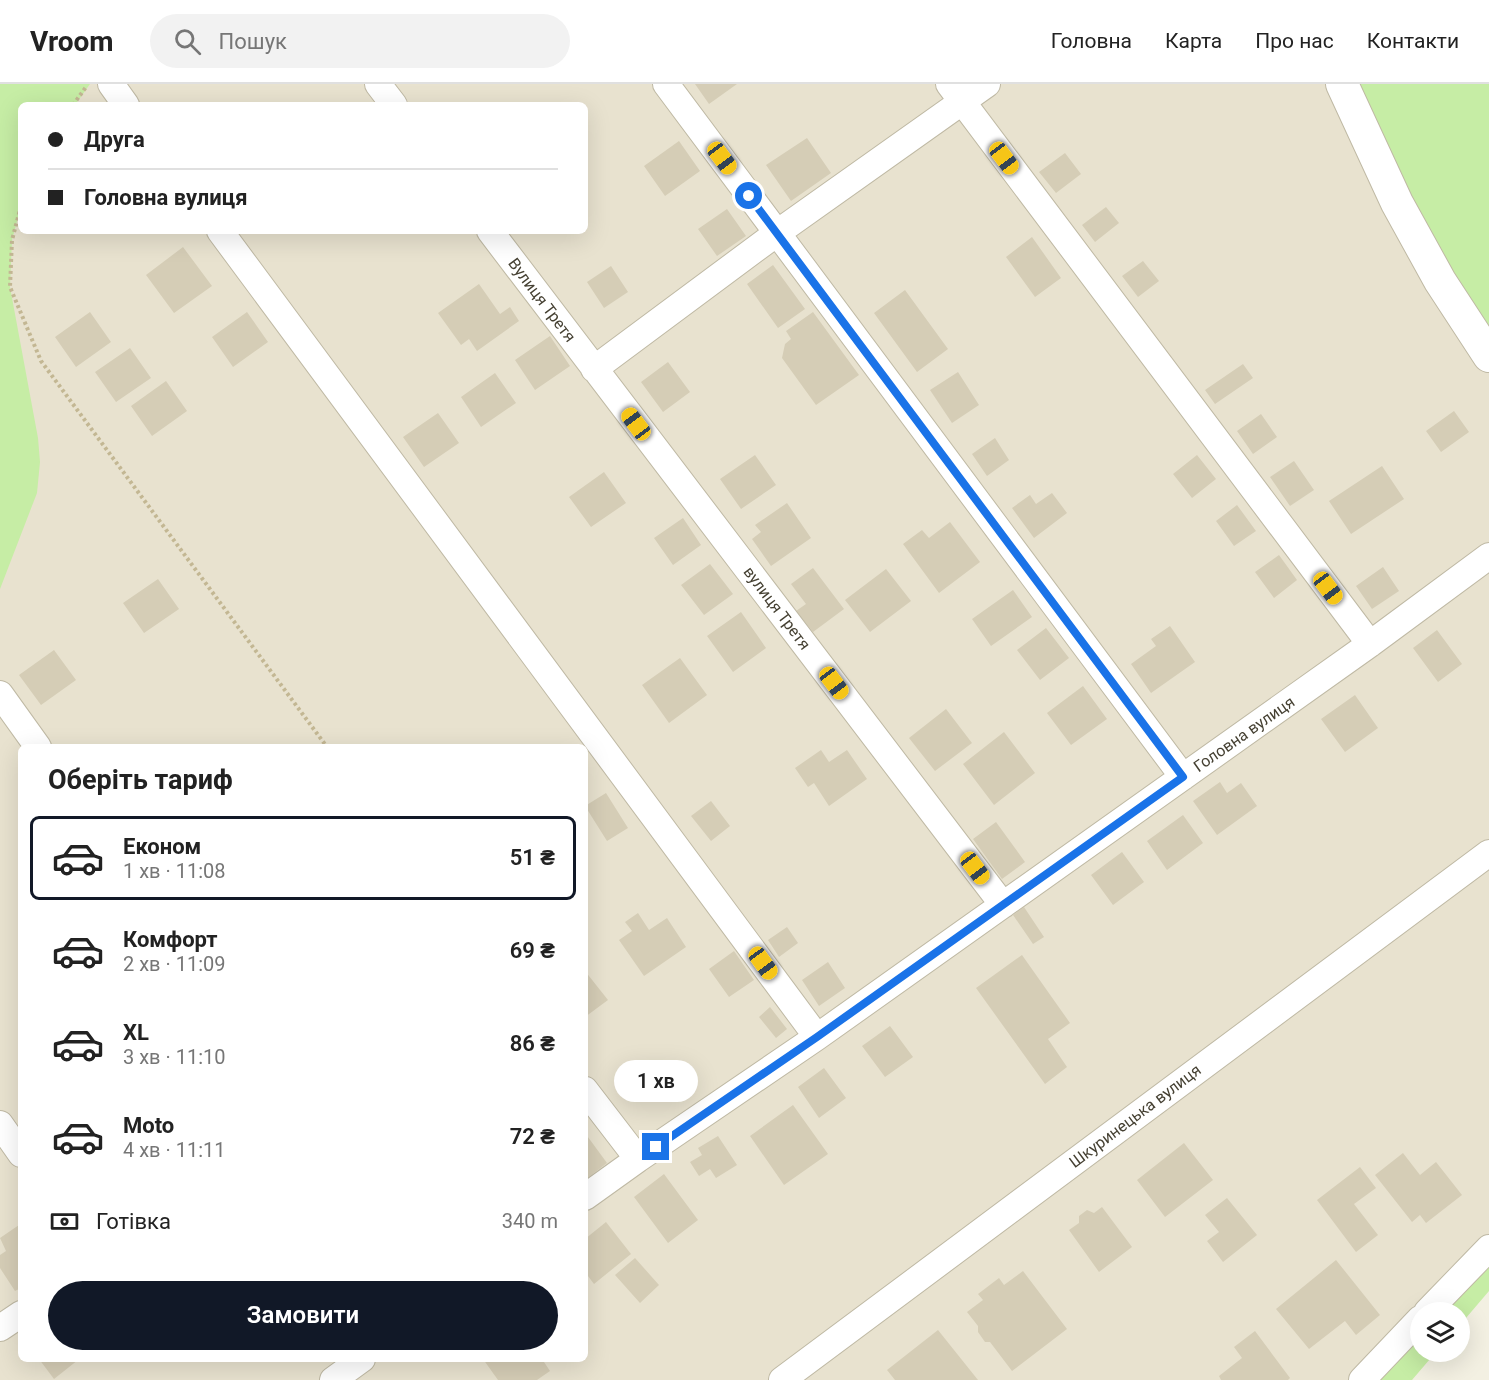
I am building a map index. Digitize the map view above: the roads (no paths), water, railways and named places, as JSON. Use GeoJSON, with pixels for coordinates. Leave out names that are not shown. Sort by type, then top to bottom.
{"type":"FeatureCollection","features":[{"type":"Feature","properties":{"kind":"street"},"geometry":{"type":"LineString","coordinates":[[111,84],[124,102]]}},
{"type":"Feature","properties":{"kind":"street"},"geometry":{"type":"LineString","coordinates":[[378,84],[392,102]]}},
{"type":"Feature","properties":{"kind":"street"},"geometry":{"type":"LineString","coordinates":[[666,84],[1183,777]]}},
{"type":"Feature","properties":{"kind":"street"},"geometry":{"type":"LineString","coordinates":[[594,369],[777,233],[956,93],[987,84]]}},
{"type":"Feature","properties":{"kind":"street"},"geometry":{"type":"LineString","coordinates":[[1342,84],[1397,203],[1440,281],[1489,356]]}},
{"type":"Feature","properties":{"kind":"street"},"geometry":{"type":"LineString","coordinates":[[956,93],[1370,644]]}},
{"type":"Feature","properties":{"kind":"street"},"geometry":{"type":"LineString","coordinates":[[222,234],[817,1037]]}},
{"type":"Feature","properties":{"kind":"street","name":"Вулиця Третя"},"geometry":{"type":"LineString","coordinates":[[491,234],[594,369]]}},
{"type":"Feature","properties":{"kind":"street","name":"вулиця Третя"},"geometry":{"type":"LineString","coordinates":[[594,369],[1003,905]]}},
{"type":"Feature","properties":{"kind":"street","name":"Головна вулиця"},"geometry":{"type":"LineString","coordinates":[[588,1195],[817,1037],[1370,644],[1489,556]]}},
{"type":"Feature","properties":{"kind":"street"},"geometry":{"type":"LineString","coordinates":[[0,694],[36,744]]}},
{"type":"Feature","properties":{"kind":"street","name":"Шкуринецька вулиця"},"geometry":{"type":"LineString","coordinates":[[782,1380],[1489,853]]}},
{"type":"Feature","properties":{"kind":"street"},"geometry":{"type":"LineString","coordinates":[[588,1094],[638,1159]]}},
{"type":"Feature","properties":{"kind":"street"},"geometry":{"type":"LineString","coordinates":[[0,1124],[18,1150]]}},
{"type":"Feature","properties":{"kind":"street"},"geometry":{"type":"LineString","coordinates":[[1437,1302],[1489,1248]]}},
{"type":"Feature","properties":{"kind":"street"},"geometry":{"type":"LineString","coordinates":[[0,1328],[18,1316]]}},
{"type":"Feature","properties":{"kind":"street"},"geometry":{"type":"LineString","coordinates":[[1362,1380],[1410,1330]]}},
{"type":"Feature","properties":{"kind":"street"},"geometry":{"type":"LineString","coordinates":[[333,1380],[358,1362]]}}]}
